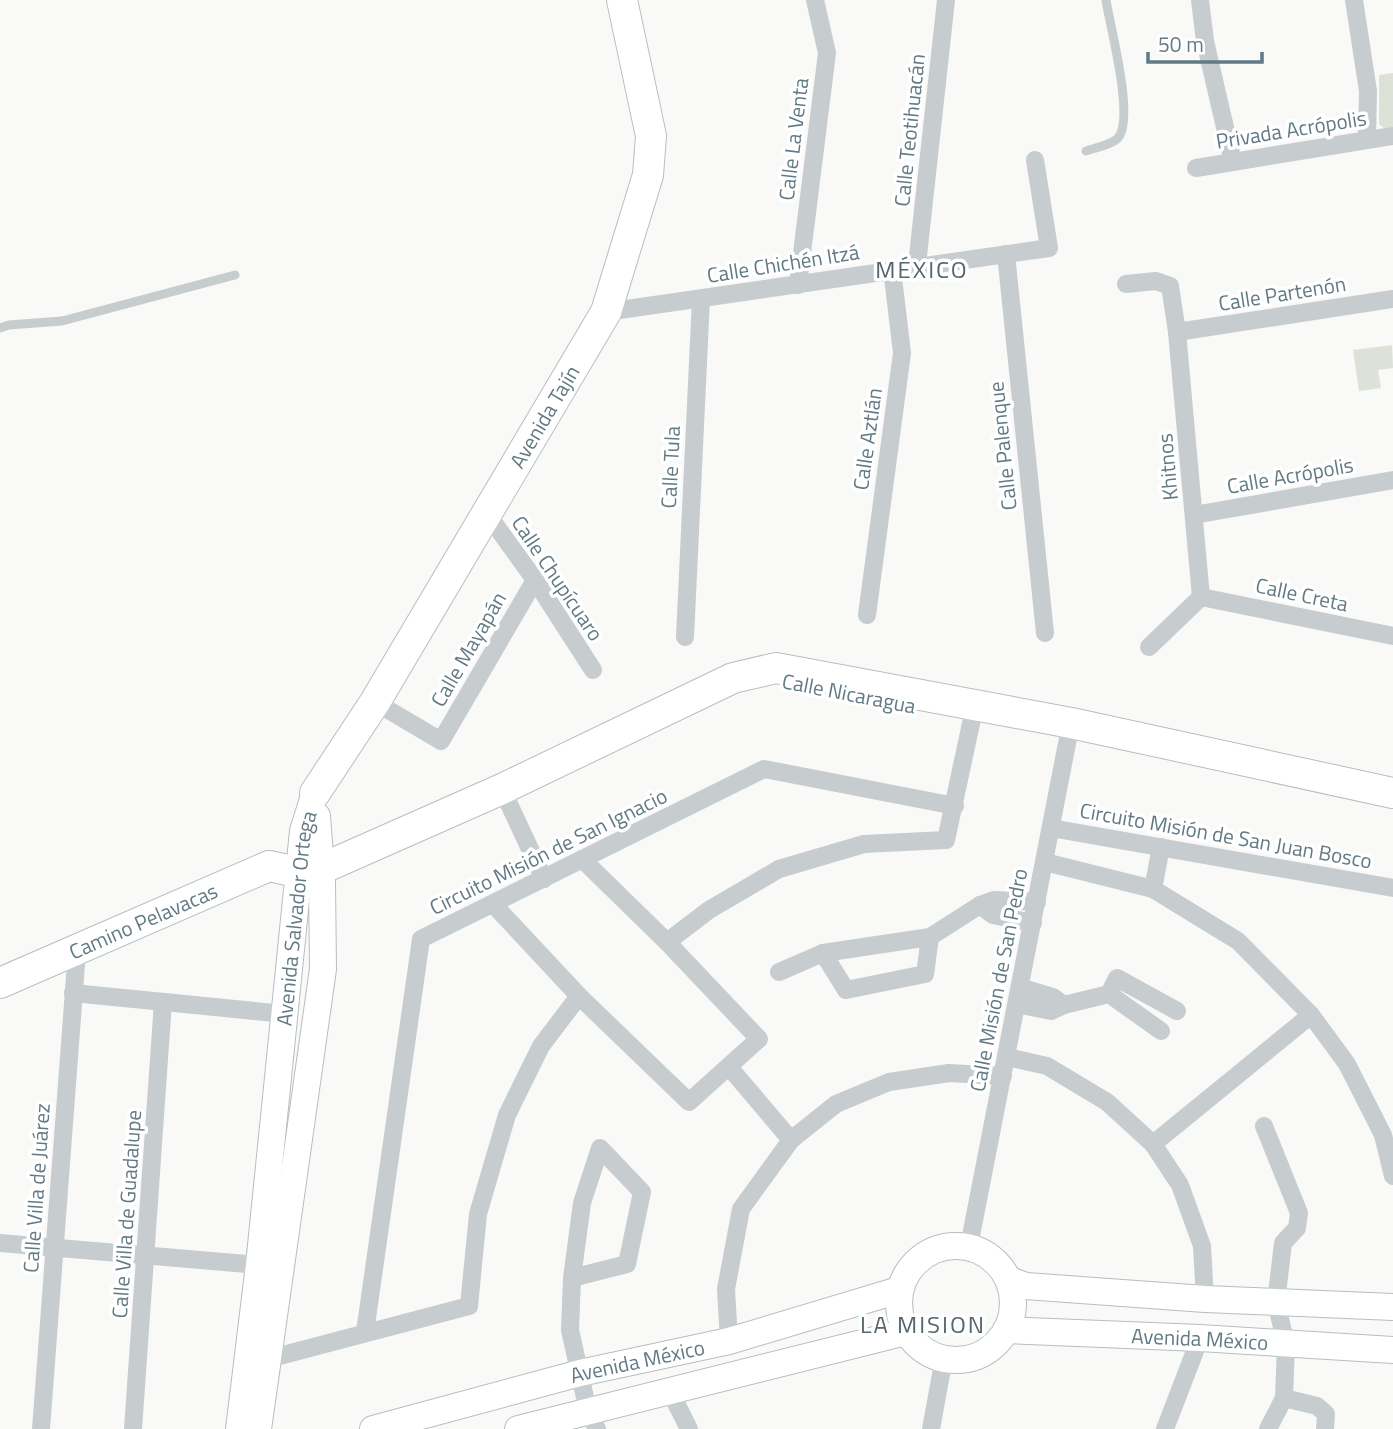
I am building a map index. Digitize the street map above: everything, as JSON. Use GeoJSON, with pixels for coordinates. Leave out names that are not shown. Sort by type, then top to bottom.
{"type":"FeatureCollection","features":[{"type":"Feature","properties":{"kind":"main road","name":"Avenida Tajín"},"geometry":{"type":"LineString","coordinates":[[315,793],[375,702],[606,312],[648,175],[651,136],[622,0]]}},
{"type":"Feature","properties":{"kind":"main road","name":"Calle Nicaragua"},"geometry":{"type":"LineString","coordinates":[[306,874],[504,792],[733,678],[776,668],[974,711],[1393,793]]}},
{"type":"Feature","properties":{"kind":"main road","name":"Calle Nicaragua"},"geometry":{"type":"LineString","coordinates":[[1070,729],[1393,802]]}},
{"type":"Feature","properties":{"kind":"main road","name":"Camino Pelavacas"},"geometry":{"type":"LineString","coordinates":[[0,983],[269,866],[306,874]]}},
{"type":"Feature","properties":{"kind":"street","name":"Calle La Venta"},"geometry":{"type":"LineString","coordinates":[[797,285],[827,53],[815,0]]}},
{"type":"Feature","properties":{"kind":"street","name":"Calle Teotihuacán"},"geometry":{"type":"LineString","coordinates":[[917,265],[946,0]]}},
{"type":"Feature","properties":{"kind":"street"},"geometry":{"type":"LineString","coordinates":[[1200,0],[1205,41],[1233,162]]}},
{"type":"Feature","properties":{"kind":"street"},"geometry":{"type":"LineString","coordinates":[[1354,0],[1368,91],[1367,140]]}},
{"type":"Feature","properties":{"kind":"street","name":"Privada Acrópolis"},"geometry":{"type":"LineString","coordinates":[[1196,168],[1393,136]]}},
{"type":"Feature","properties":{"kind":"street","name":"Calle Chichén Itzá"},"geometry":{"type":"LineString","coordinates":[[606,312],[1049,248],[1035,160]]}},
{"type":"Feature","properties":{"kind":"street","name":"Calle Palenque"},"geometry":{"type":"LineString","coordinates":[[1006,254],[1045,633]]}},
{"type":"Feature","properties":{"kind":"street","name":"Calle Aztlán"},"geometry":{"type":"LineString","coordinates":[[867,615],[902,353],[892,269]]}},
{"type":"Feature","properties":{"kind":"street","name":"Khitnos"},"geometry":{"type":"LineString","coordinates":[[1126,284],[1156,281],[1170,286],[1177,332],[1201,597]]}},
{"type":"Feature","properties":{"kind":"street","name":"Calle Tula"},"geometry":{"type":"LineString","coordinates":[[685,637],[701,299]]}},
{"type":"Feature","properties":{"kind":"street","name":"Calle Partenón"},"geometry":{"type":"LineString","coordinates":[[1177,332],[1393,299]]}},
{"type":"Feature","properties":{"kind":"street","name":"Calle Acrópolis"},"geometry":{"type":"LineString","coordinates":[[1194,514],[1393,480]]}},
{"type":"Feature","properties":{"kind":"street","name":"Calle Chupícuaro"},"geometry":{"type":"LineString","coordinates":[[486,512],[593,670]]}},
{"type":"Feature","properties":{"kind":"street","name":"Calle Mayapán"},"geometry":{"type":"LineString","coordinates":[[375,702],[440,741],[534,580]]}},
{"type":"Feature","properties":{"kind":"street"},"geometry":{"type":"LineString","coordinates":[[1149,647],[1201,597]]}},
{"type":"Feature","properties":{"kind":"street","name":"Calle Creta"},"geometry":{"type":"LineString","coordinates":[[1201,597],[1393,636]]}},
{"type":"Feature","properties":{"kind":"street"},"geometry":{"type":"LineString","coordinates":[[667,942],[709,910],[779,869],[864,844],[946,840],[974,711]]}},
{"type":"Feature","properties":{"kind":"street","name":"Calle Misión de San Pedro"},"geometry":{"type":"LineString","coordinates":[[969,1246],[1070,729]]}},
{"type":"Feature","properties":{"kind":"street","name":"Circuito Misión de San Ignacio"},"geometry":{"type":"LineString","coordinates":[[365,1332],[421,939],[764,769],[955,806]]}},
{"type":"Feature","properties":{"kind":"street"},"geometry":{"type":"LineString","coordinates":[[504,792],[544,879]]}},
{"type":"Feature","properties":{"kind":"street","name":"Avenida Salvador Ortega"},"geometry":{"type":"LineString","coordinates":[[239,1429],[285,1014],[315,793]]}},
{"type":"Feature","properties":{"kind":"street","name":"Circuito Misión de San Juan Bosco"},"geometry":{"type":"LineString","coordinates":[[1051,828],[1393,888]]}},
{"type":"Feature","properties":{"kind":"street"},"geometry":{"type":"LineString","coordinates":[[1153,889],[1161,847]]}},
{"type":"Feature","properties":{"kind":"street"},"geometry":{"type":"LineString","coordinates":[[493,904],[579,996],[689,1102],[760,1039],[582,859]]}},
{"type":"Feature","properties":{"kind":"street"},"geometry":{"type":"LineString","coordinates":[[1045,862],[1153,889],[1238,941],[1311,1015],[1347,1064],[1383,1135],[1393,1176]]}},
{"type":"Feature","properties":{"kind":"street","name":"Avenida Salvador Ortega"},"geometry":{"type":"LineString","coordinates":[[258,1429],[323,969],[306,874]]}},
{"type":"Feature","properties":{"kind":"street"},"geometry":{"type":"LineString","coordinates":[[779,972],[822,953],[930,937],[980,905],[994,900],[1037,902]]}},
{"type":"Feature","properties":{"kind":"street"},"geometry":{"type":"LineString","coordinates":[[980,905],[993,915],[1033,923]]}},
{"type":"Feature","properties":{"kind":"street"},"geometry":{"type":"LineString","coordinates":[[822,953],[846,990],[925,974],[930,937]]}},
{"type":"Feature","properties":{"kind":"street","name":"Calle Villa de Juárez"},"geometry":{"type":"LineString","coordinates":[[41,1429],[77,951]]}},
{"type":"Feature","properties":{"kind":"street"},"geometry":{"type":"LineString","coordinates":[[1116,978],[1173,1009],[1158,1030],[1109,994],[1116,978]]}},
{"type":"Feature","properties":{"kind":"street"},"geometry":{"type":"LineString","coordinates":[[74,993],[285,1014]]}},
{"type":"Feature","properties":{"kind":"street"},"geometry":{"type":"LineString","coordinates":[[1019,995],[1051,1011],[1064,1005],[1109,994]]}},
{"type":"Feature","properties":{"kind":"street"},"geometry":{"type":"LineString","coordinates":[[268,1359],[468,1306],[478,1214],[507,1115],[541,1046],[579,996]]}},
{"type":"Feature","properties":{"kind":"street","name":"Calle Villa de Guadalupe"},"geometry":{"type":"LineString","coordinates":[[133,1429],[163,1002]]}},
{"type":"Feature","properties":{"kind":"street"},"geometry":{"type":"LineString","coordinates":[[1153,1143],[1311,1015]]}},
{"type":"Feature","properties":{"kind":"street"},"geometry":{"type":"LineString","coordinates":[[1007,1057],[1047,1066],[1107,1102],[1153,1143],[1180,1185],[1202,1246],[1205,1298]]}},
{"type":"Feature","properties":{"kind":"street"},"geometry":{"type":"LineString","coordinates":[[729,1067],[790,1140]]}},
{"type":"Feature","properties":{"kind":"street"},"geometry":{"type":"LineString","coordinates":[[729,1341],[726,1289],[741,1209],[790,1140],[836,1104],[889,1082],[950,1073],[1003,1076]]}},
{"type":"Feature","properties":{"kind":"street"},"geometry":{"type":"LineString","coordinates":[[1264,1126],[1299,1213],[1297,1228],[1283,1242],[1276,1301],[1286,1344],[1284,1398],[1268,1429]]}},
{"type":"Feature","properties":{"kind":"street"},"geometry":{"type":"LineString","coordinates":[[572,1278],[627,1264],[642,1192],[600,1148],[582,1203],[572,1278],[570,1330],[593,1420]]}},
{"type":"Feature","properties":{"kind":"street"},"geometry":{"type":"LineString","coordinates":[[0,1243],[259,1265]]}},
{"type":"Feature","properties":{"kind":"street"},"geometry":{"type":"LineString","coordinates":[[947,1245],[969,1246],[990,1256],[1009,1280],[1013,1305],[1006,1331],[990,1348],[971,1358],[944,1358],[922,1349],[906,1332],[899,1312],[900,1290],[917,1260],[947,1245]]}},
{"type":"Feature","properties":{"kind":"street","name":"Avenida México"},"geometry":{"type":"LineString","coordinates":[[1009,1280],[1026,1286],[1393,1307]]}},
{"type":"Feature","properties":{"kind":"street","name":"Avenida México"},"geometry":{"type":"LineString","coordinates":[[373,1429],[580,1373],[729,1341],[900,1290]]}},
{"type":"Feature","properties":{"kind":"street","name":"Avenida México"},"geometry":{"type":"LineString","coordinates":[[1006,1331],[1200,1338],[1393,1350]]}},
{"type":"Feature","properties":{"kind":"street","name":"Avenida México"},"geometry":{"type":"LineString","coordinates":[[518,1429],[593,1420],[670,1391],[906,1332]]}},
{"type":"Feature","properties":{"kind":"street"},"geometry":{"type":"LineString","coordinates":[[1165,1429],[1200,1338]]}},
{"type":"Feature","properties":{"kind":"street"},"geometry":{"type":"LineString","coordinates":[[932,1429],[944,1358]]}},
{"type":"Feature","properties":{"kind":"street"},"geometry":{"type":"LineString","coordinates":[[670,1391],[689,1429]]}},
{"type":"Feature","properties":{"kind":"street"},"geometry":{"type":"LineString","coordinates":[[1284,1398],[1317,1406],[1326,1414],[1325,1429]]}},
{"type":"Feature","properties":{"kind":"lane"},"geometry":{"type":"LineString","coordinates":[[1086,151],[1116,140],[1124,128],[1125,107],[1105,0]]}},
{"type":"Feature","properties":{"kind":"lane"},"geometry":{"type":"LineString","coordinates":[[0,328],[62,321],[235,275]]}},
{"type":"Feature","properties":{"kind":"shaded area"},"geometry":{"type":"Polygon","coordinates":[[[1393,73],[1393,127],[1384,128],[1379,124],[1379,75],[1393,73]]]}},
{"type":"Feature","properties":{"kind":"shaded area"},"geometry":{"type":"Polygon","coordinates":[[[1392,345],[1393,368],[1378,370],[1381,388],[1359,391],[1353,350],[1392,345]]]}},
{"type":"Feature","properties":{"kind":"district","name":"MÉXICO"},"geometry":{"type":"Point","coordinates":[922,269]}},
{"type":"Feature","properties":{"kind":"district","name":"LA MISION"},"geometry":{"type":"Point","coordinates":[923,1324]}}]}
